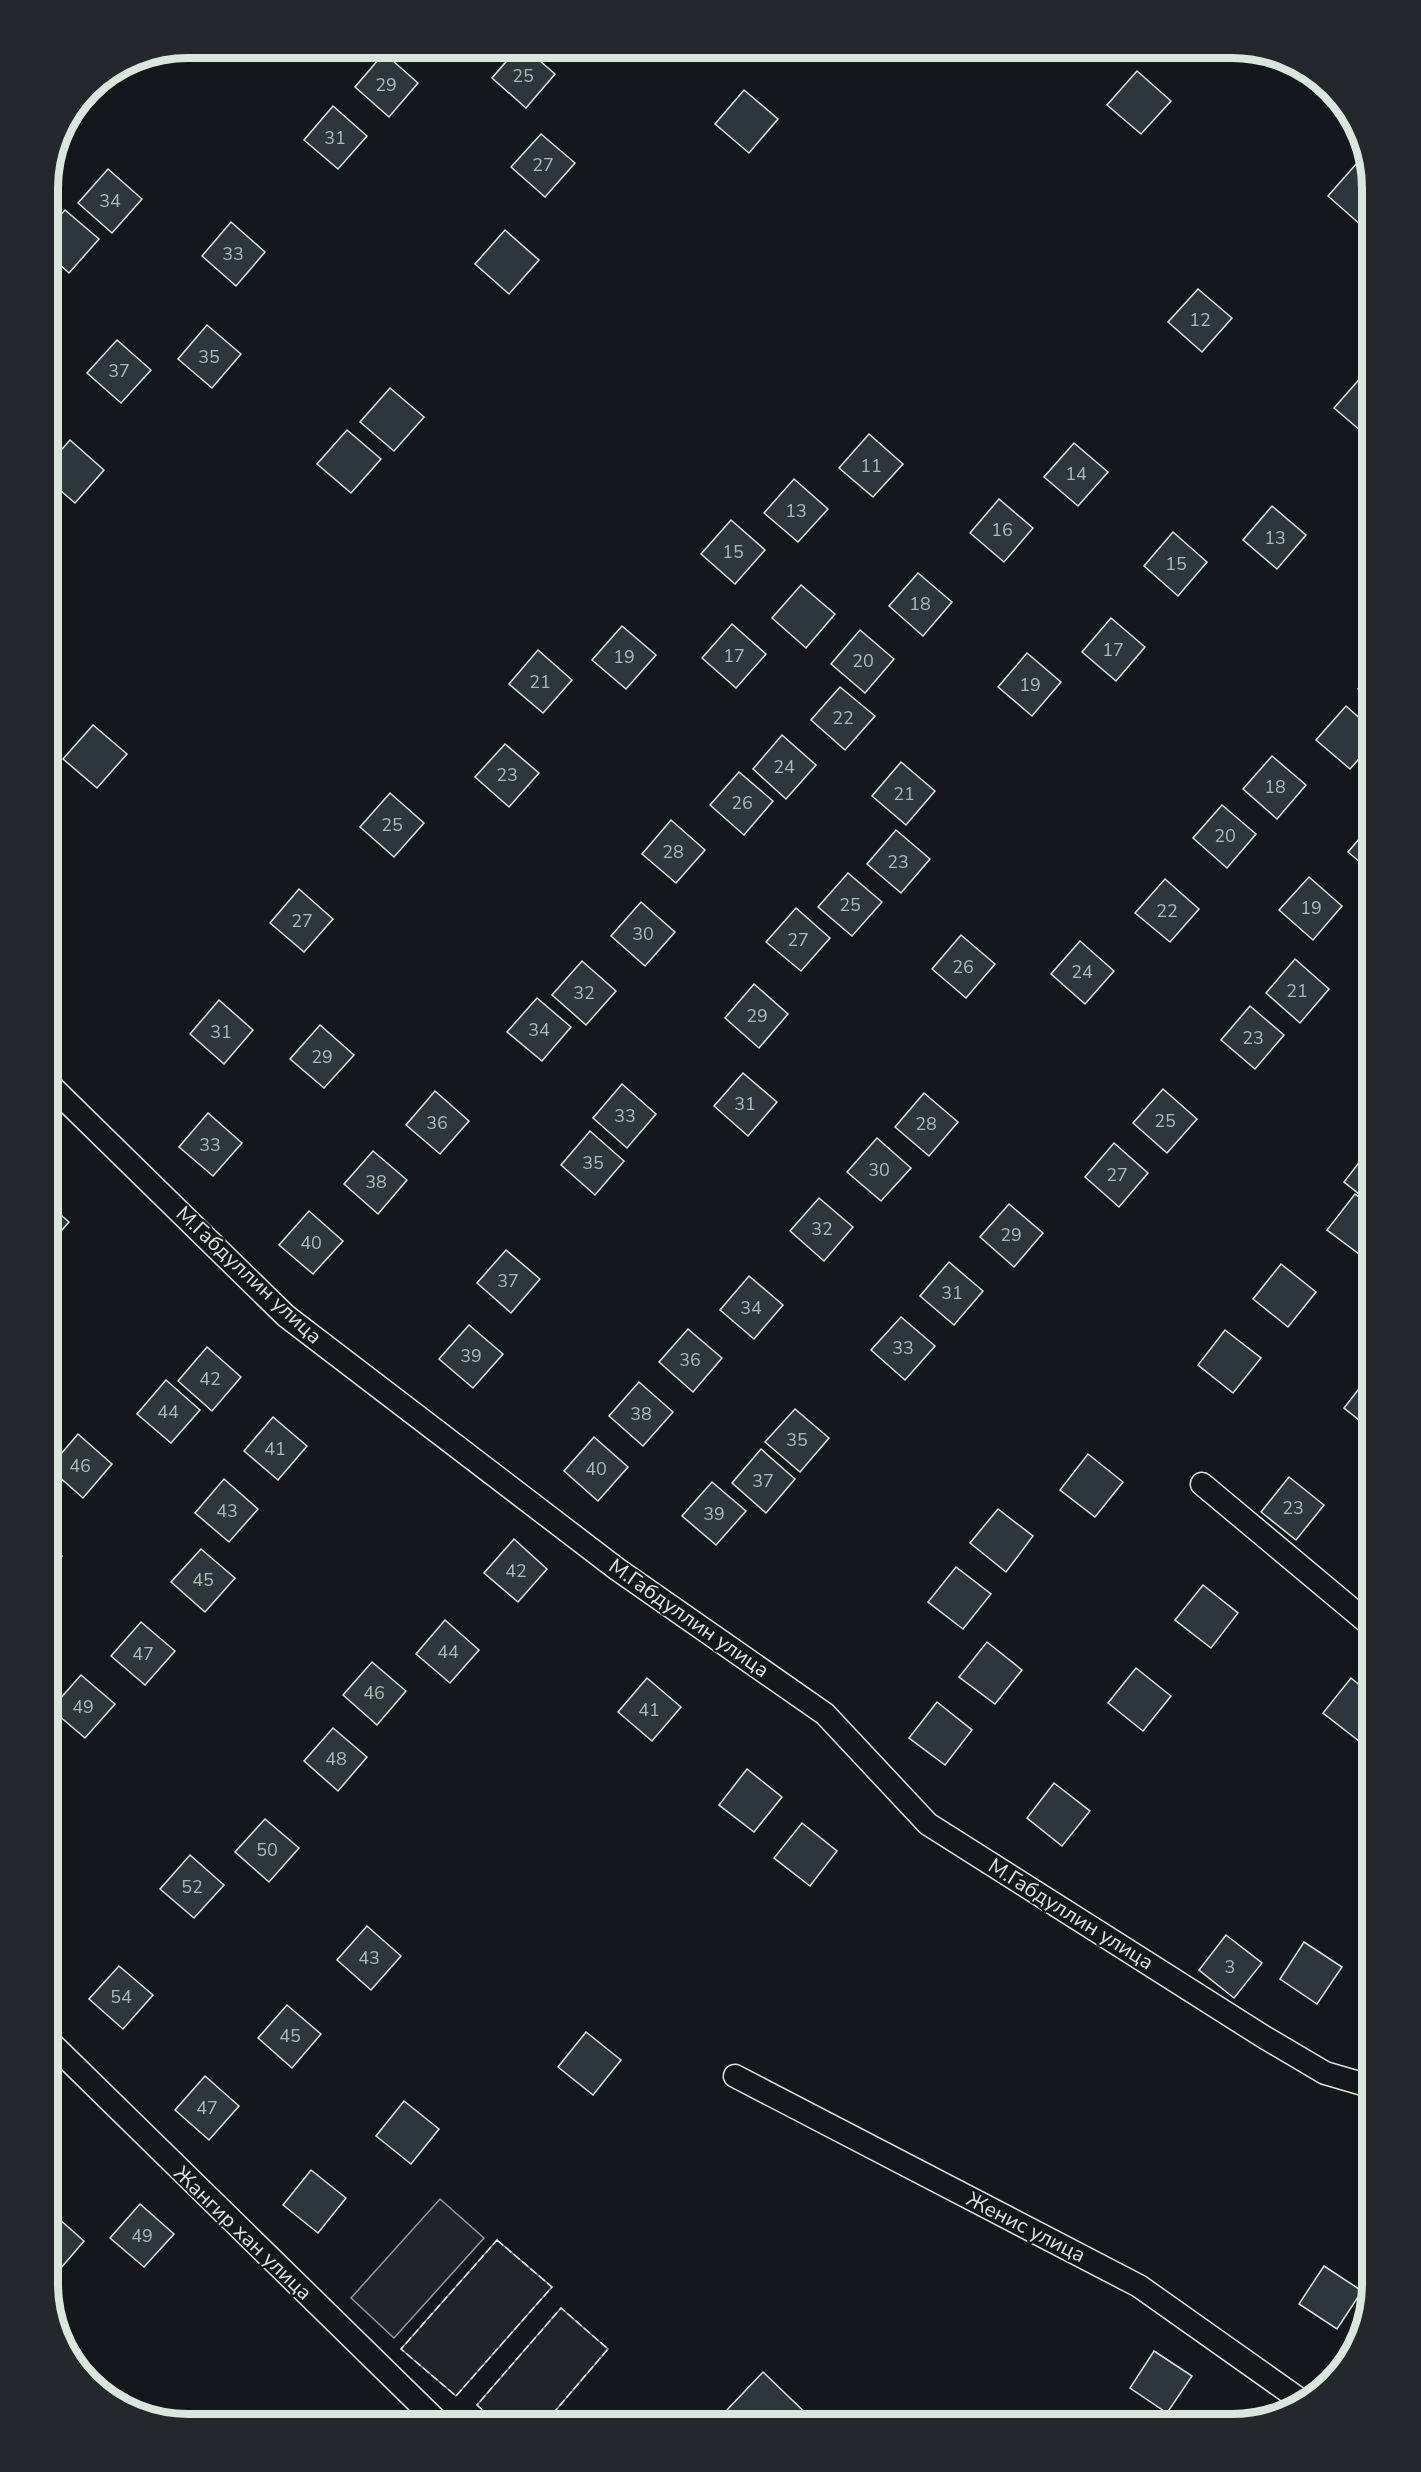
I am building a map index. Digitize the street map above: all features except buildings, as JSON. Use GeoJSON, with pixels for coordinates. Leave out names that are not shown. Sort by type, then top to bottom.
{"type":"FeatureCollection","features":[{"type":"Feature","properties":{"kind":"street","name":"М.Габдуллин улица"},"geometry":{"type":"LineString","coordinates":[[59,1093],[286,1316],[617,1569],[825,1714],[928,1824],[1264,2037],[1325,2073],[1363,2084]]}},
{"type":"Feature","properties":{"kind":"street"},"geometry":{"type":"LineString","coordinates":[[1202,1484],[1363,1619]]}},
{"type":"Feature","properties":{"kind":"street","name":"Жангир хан улица"},"geometry":{"type":"LineString","coordinates":[[58,2050],[429,2413]]}},
{"type":"Feature","properties":{"kind":"street","name":"Женис улица"},"geometry":{"type":"LineString","coordinates":[[735,2076],[1139,2286],[1296,2397]]}},
{"type":"Feature","properties":{"kind":"shaded area"},"geometry":{"type":"Polygon","coordinates":[[[440,2199],[484,2238],[394,2338],[351,2298],[440,2199]]]}},
{"type":"Feature","properties":{"kind":"shaded area"},"geometry":{"type":"Polygon","coordinates":[[[497,2240],[552,2287],[456,2396],[401,2349],[497,2240]]]}},
{"type":"Feature","properties":{"kind":"shaded area"},"geometry":{"type":"Polygon","coordinates":[[[561,2308],[608,2349],[553,2413],[486,2413],[477,2405],[561,2308]]]}},
{"type":"Feature","properties":{"kind":"fence"},"geometry":{"type":"LineString","coordinates":[[497,2240],[552,2287],[456,2396],[401,2349],[497,2240]]}},
{"type":"Feature","properties":{"kind":"fence"},"geometry":{"type":"LineString","coordinates":[[486,2413],[477,2405],[561,2308],[608,2349],[553,2413]]}}]}
